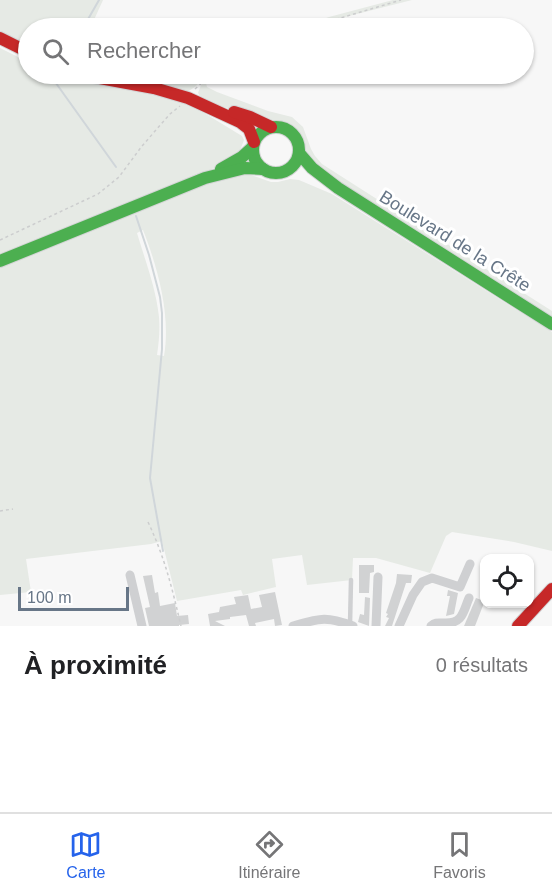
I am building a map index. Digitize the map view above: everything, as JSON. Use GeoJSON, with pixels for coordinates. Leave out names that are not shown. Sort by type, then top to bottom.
{"type":"FeatureCollection","features":[{"type":"Feature","properties":{"kind":"main road"},"geometry":{"type":"LineString","coordinates":[[0,38],[18,47]]}},
{"type":"Feature","properties":{"kind":"main road"},"geometry":{"type":"LineString","coordinates":[[0,43],[18,52]]}},
{"type":"Feature","properties":{"kind":"main road"},"geometry":{"type":"LineString","coordinates":[[132,84],[190,97],[218,113],[243,123],[250,130],[254,144],[254,157],[263,169]]}},
{"type":"Feature","properties":{"kind":"main road"},"geometry":{"type":"LineString","coordinates":[[155,84],[219,109],[250,117],[271,127],[283,128],[293,134],[298,145],[296,161],[282,172],[272,173],[263,169],[245,168],[205,178]]}},
{"type":"Feature","properties":{"kind":"main road"},"geometry":{"type":"LineString","coordinates":[[0,261],[205,178],[242,157],[254,144],[259,134],[271,127]]}},
{"type":"Feature","properties":{"kind":"main road","name":"Boulevard de la Crête"},"geometry":{"type":"LineString","coordinates":[[298,153],[312,168],[338,188],[552,324]]}},
{"type":"Feature","properties":{"kind":"main road","name":"Boulevard de la Crête"},"geometry":{"type":"LineString","coordinates":[[287,170],[304,173],[338,188]]}},
{"type":"Feature","properties":{"kind":"main road"},"geometry":{"type":"LineString","coordinates":[[518,626],[552,589]]}},
{"type":"Feature","properties":{"kind":"street"},"geometry":{"type":"LineString","coordinates":[[399,626],[422,582],[432,578],[460,587],[470,564]]}},
{"type":"Feature","properties":{"kind":"street"},"geometry":{"type":"LineString","coordinates":[[130,575],[142,626]]}},
{"type":"Feature","properties":{"kind":"street"},"geometry":{"type":"LineString","coordinates":[[376,626],[378,577]]}},
{"type":"Feature","properties":{"kind":"street"},"geometry":{"type":"LineString","coordinates":[[431,626],[436,623],[455,623],[461,618],[469,598]]}},
{"type":"Feature","properties":{"kind":"street"},"geometry":{"type":"LineString","coordinates":[[293,626],[324,619],[339,620],[352,625]]}},
{"type":"Feature","properties":{"kind":"lane"},"geometry":{"type":"LineString","coordinates":[[351,580],[352,625]]}},
{"type":"Feature","properties":{"kind":"path"},"geometry":{"type":"LineString","coordinates":[[338,18],[401,0]]}},
{"type":"Feature","properties":{"kind":"path"},"geometry":{"type":"LineString","coordinates":[[0,240],[98,194],[119,177],[170,114],[190,97],[201,84]]}},
{"type":"Feature","properties":{"kind":"path"},"geometry":{"type":"LineString","coordinates":[[0,511],[13,509]]}},
{"type":"Feature","properties":{"kind":"path"},"geometry":{"type":"LineString","coordinates":[[148,522],[160,548],[170,579],[181,626]]}},
{"type":"Feature","properties":{"kind":"shaded area"},"geometry":{"type":"Polygon","coordinates":[[[0,0],[103,0],[95,18],[18,18],[18,44],[0,35],[0,0]]]}},
{"type":"Feature","properties":{"kind":"shaded area"},"geometry":{"type":"Polygon","coordinates":[[[393,0],[412,0],[341,18],[326,18],[393,0]]]}},
{"type":"Feature","properties":{"kind":"shaded area"},"geometry":{"type":"Polygon","coordinates":[[[0,48],[18,57],[18,84],[105,84],[174,98],[191,105],[242,136],[244,140],[239,153],[196,177],[190,177],[0,256],[0,48]]]}},
{"type":"Feature","properties":{"kind":"shaded area"},"geometry":{"type":"Polygon","coordinates":[[[166,84],[198,84],[187,92],[166,84]]]}},
{"type":"Feature","properties":{"kind":"shaded area"},"geometry":{"type":"Polygon","coordinates":[[[206,84],[207,87],[217,92],[268,111],[292,117],[303,127],[311,149],[322,164],[552,311],[552,319],[323,173],[305,151],[301,136],[296,129],[283,122],[268,121],[246,111],[222,107],[201,98],[198,93],[201,85],[206,84]]]}},
{"type":"Feature","properties":{"kind":"shaded area"},"geometry":{"type":"Polygon","coordinates":[[[245,173],[271,182],[299,180],[332,194],[552,332],[552,551],[452,532],[446,536],[430,573],[376,558],[353,558],[352,580],[307,585],[302,555],[272,559],[276,587],[243,595],[241,590],[177,601],[162,541],[26,559],[31,592],[0,595],[0,266],[204,183],[245,173]],[[143,230],[137,233],[158,306],[157,355],[164,356],[166,325],[162,292],[143,230]]]}},
{"type":"Feature","properties":{"kind":"building"},"geometry":{"type":"Polygon","coordinates":[[[359,565],[374,565],[374,572],[370,573],[369,593],[359,593],[359,565]]]}},
{"type":"Feature","properties":{"kind":"building"},"geometry":{"type":"Polygon","coordinates":[[[397,574],[412,575],[411,583],[406,583],[392,626],[385,626],[389,618],[386,617],[388,614],[386,613],[397,574]]]}},
{"type":"Feature","properties":{"kind":"building"},"geometry":{"type":"Polygon","coordinates":[[[152,575],[160,606],[175,603],[177,616],[188,615],[189,624],[149,626],[145,608],[150,607],[143,576],[152,575]]]}},
{"type":"Feature","properties":{"kind":"building"},"geometry":{"type":"Polygon","coordinates":[[[448,590],[458,593],[454,614],[446,616],[450,596],[447,596],[448,590]]]}},
{"type":"Feature","properties":{"kind":"building"},"geometry":{"type":"Polygon","coordinates":[[[275,592],[282,625],[275,626],[274,619],[255,623],[256,626],[249,626],[246,615],[215,621],[225,626],[210,626],[208,614],[219,612],[220,607],[236,604],[234,597],[248,595],[251,609],[262,607],[259,595],[275,592]]]}},
{"type":"Feature","properties":{"kind":"building"},"geometry":{"type":"Polygon","coordinates":[[[365,597],[370,598],[369,626],[358,622],[360,614],[364,615],[365,597]]]}},
{"type":"Feature","properties":{"kind":"building"},"geometry":{"type":"Polygon","coordinates":[[[476,598],[480,600],[480,608],[482,608],[475,626],[464,626],[476,598]]]}},
{"type":"Feature","properties":{"kind":"waterway"},"geometry":{"type":"LineString","coordinates":[[89,18],[99,0]]}},
{"type":"Feature","properties":{"kind":"waterway"},"geometry":{"type":"LineString","coordinates":[[57,84],[116,167]]}},
{"type":"Feature","properties":{"kind":"waterway"},"geometry":{"type":"LineString","coordinates":[[136,216],[149,255],[162,313],[162,349],[150,478],[163,551]]}},
{"type":"Feature","properties":{"kind":"traffic: fast"},"geometry":{"type":"LineString","coordinates":[[276,127],[292,134],[299,150],[292,166],[276,173],[260,166],[253,150],[260,134],[276,127]]}},
{"type":"Feature","properties":{"kind":"traffic: fast"},"geometry":{"type":"LineString","coordinates":[[221,169],[242,157],[253,147]]}},
{"type":"Feature","properties":{"kind":"traffic: fast"},"geometry":{"type":"LineString","coordinates":[[299,153],[312,168],[338,188],[552,324]]}},
{"type":"Feature","properties":{"kind":"traffic: fast"},"geometry":{"type":"LineString","coordinates":[[0,261],[205,178],[245,168],[263,169]]}},
{"type":"Feature","properties":{"kind":"traffic: jam"},"geometry":{"type":"LineString","coordinates":[[0,38],[18,47]]}},
{"type":"Feature","properties":{"kind":"traffic: jam"},"geometry":{"type":"LineString","coordinates":[[132,84],[188,98],[240,122],[249,129],[254,142]]}},
{"type":"Feature","properties":{"kind":"traffic: jam"},"geometry":{"type":"LineString","coordinates":[[234,112],[271,127]]}},
{"type":"Feature","properties":{"kind":"traffic: jam"},"geometry":{"type":"LineString","coordinates":[[518,626],[552,589]]}}]}
